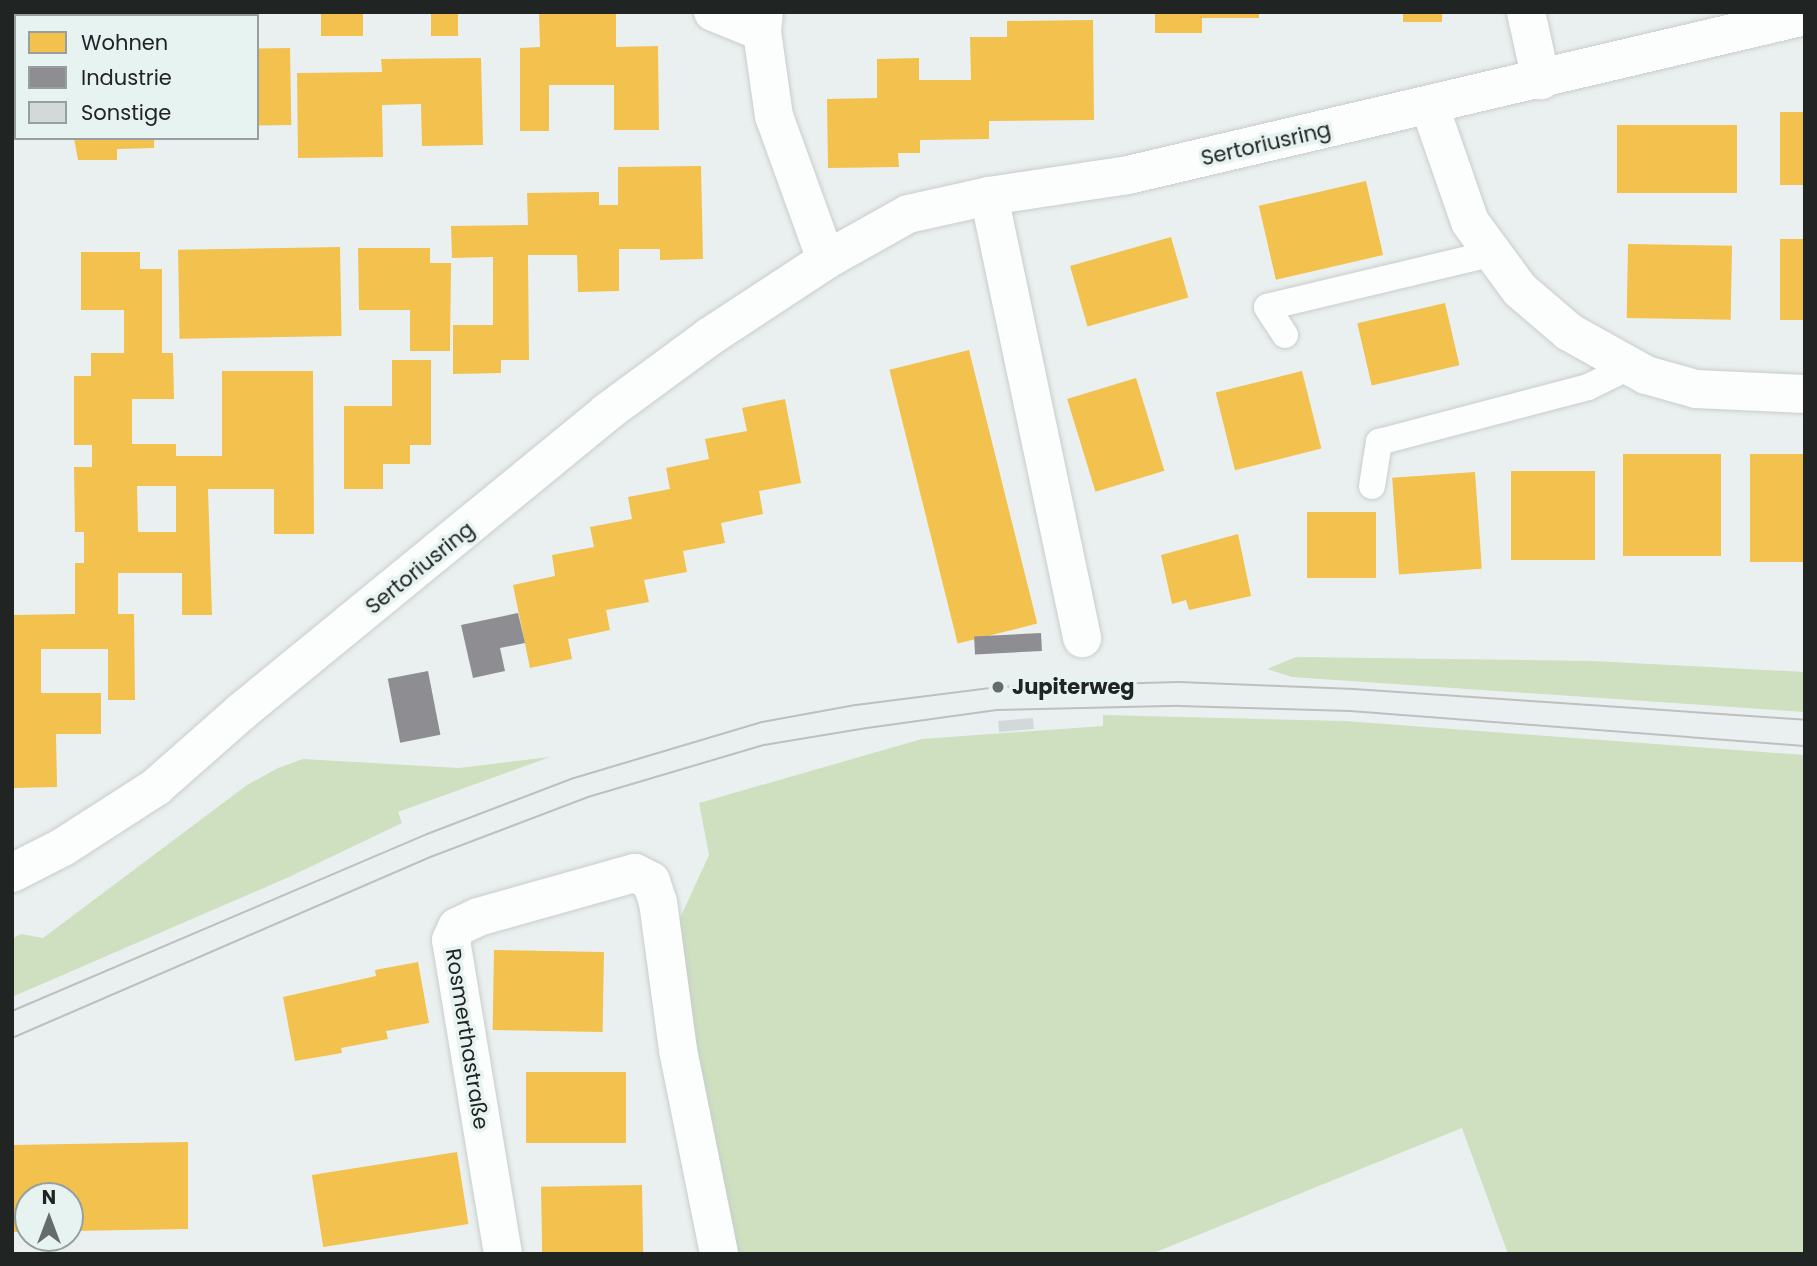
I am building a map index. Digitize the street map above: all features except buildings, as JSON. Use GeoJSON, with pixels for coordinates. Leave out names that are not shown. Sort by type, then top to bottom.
{"type":"FeatureCollection","features":[{"type":"Feature","properties":{"kind":"street"},"geometry":{"type":"LineString","coordinates":[[713,12],[763,22],[774,116],[826,260]]}},
{"type":"Feature","properties":{"kind":"street"},"geometry":{"type":"LineString","coordinates":[[1526,12],[1541,80]]}},
{"type":"Feature","properties":{"kind":"street","name":"Sertoriusring"},"geometry":{"type":"LineString","coordinates":[[12,873],[63,847],[156,787],[241,712],[607,412],[826,260],[908,214],[989,196],[1128,175],[1430,107],[1541,80],[1727,23],[1805,16]]}},
{"type":"Feature","properties":{"kind":"street"},"geometry":{"type":"LineString","coordinates":[[1430,107],[1470,222],[1520,290],[1569,332],[1629,367],[1696,389],[1805,394]]}},
{"type":"Feature","properties":{"kind":"street"},"geometry":{"type":"LineString","coordinates":[[989,196],[1082,638]]}},
{"type":"Feature","properties":{"kind":"street","name":"Rosmerthastraße"},"geometry":{"type":"LineString","coordinates":[[503,1254],[451,940],[457,927],[478,917],[635,873],[651,881],[657,902],[678,1050],[719,1254]]}},
{"type":"Feature","properties":{"kind":"lane"},"geometry":{"type":"LineString","coordinates":[[1285,335],[1266,307],[1493,253]]}},
{"type":"Feature","properties":{"kind":"lane"},"geometry":{"type":"LineString","coordinates":[[1371,486],[1379,442],[1588,387],[1629,367]]}},
{"type":"Feature","properties":{"kind":"green space"},"geometry":{"type":"Polygon","coordinates":[[[1296,657],[1593,661],[1805,672],[1805,712],[1292,677],[1267,669],[1296,657]]]}},
{"type":"Feature","properties":{"kind":"green space"},"geometry":{"type":"Polygon","coordinates":[[[1103,715],[1345,721],[1805,755],[1805,1254],[1508,1254],[1462,1128],[1151,1254],[732,1254],[675,929],[709,855],[699,803],[922,739],[1103,726],[1103,715]]]}},
{"type":"Feature","properties":{"kind":"green space"},"geometry":{"type":"Polygon","coordinates":[[[550,757],[398,812],[402,823],[289,877],[12,997],[12,939],[21,934],[43,938],[247,785],[278,768],[303,759],[459,768],[550,757]]]}},
{"type":"Feature","properties":{"kind":"tram line"},"geometry":{"type":"LineString","coordinates":[[12,1011],[427,834],[574,778],[762,722],[856,705],[998,687],[1179,682],[1354,689],[1805,720]]}},
{"type":"Feature","properties":{"kind":"tram line"},"geometry":{"type":"LineString","coordinates":[[12,1038],[433,856],[588,797],[764,745],[867,728],[997,710],[1179,706],[1350,711],[1805,746]]}},
{"type":"Feature","properties":{"kind":"place","name":"Jupiterweg"},"geometry":{"type":"Point","coordinates":[998,687]}}]}
